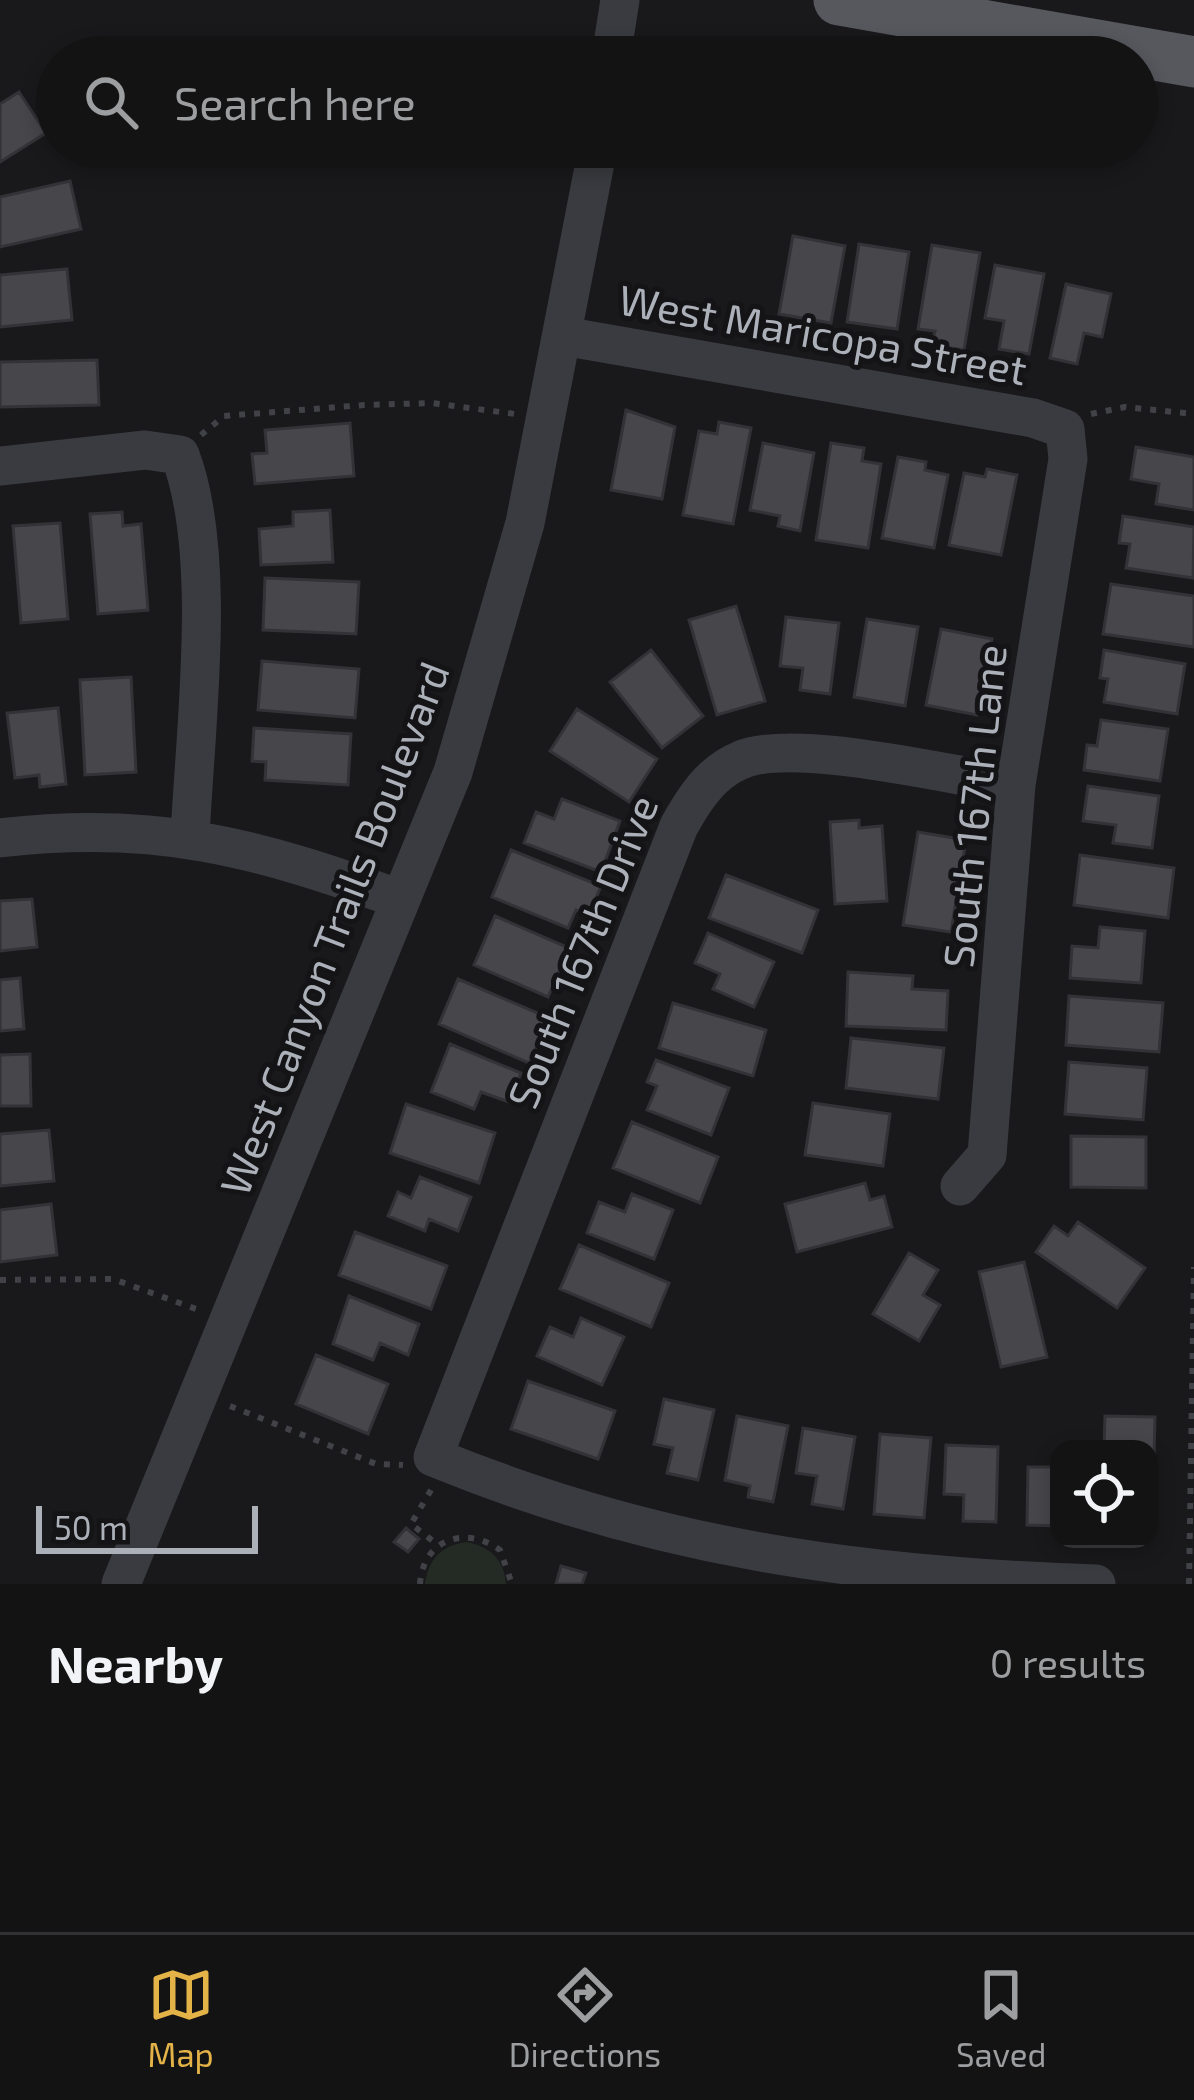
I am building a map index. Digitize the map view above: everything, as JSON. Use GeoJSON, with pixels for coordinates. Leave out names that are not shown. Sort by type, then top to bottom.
{"type":"FeatureCollection","features":[{"type":"Feature","properties":{"kind":"main road"},"geometry":{"type":"LineString","coordinates":[[839,0],[1045,36]]}},
{"type":"Feature","properties":{"kind":"main road"},"geometry":{"type":"LineString","coordinates":[[1158,56],[1194,62]]}},
{"type":"Feature","properties":{"kind":"street"},"geometry":{"type":"LineString","coordinates":[[614,36],[620,0]]}},
{"type":"Feature","properties":{"kind":"street","name":"West Canyon Trails Boulevard"},"geometry":{"type":"LineString","coordinates":[[121,1584],[453,772],[495,641],[548,422],[594,168]]}},
{"type":"Feature","properties":{"kind":"street","name":"West Maricopa Street"},"geometry":{"type":"LineString","coordinates":[[563,336],[1033,418],[1065,429]]}},
{"type":"Feature","properties":{"kind":"street","name":"South 167th Lane"},"geometry":{"type":"LineString","coordinates":[[960,1186],[987,1155],[1016,785],[1068,459],[1065,429]]}},
{"type":"Feature","properties":{"kind":"street"},"geometry":{"type":"LineString","coordinates":[[0,466],[145,450],[180,455],[192,487],[200,605],[190,837]]}},
{"type":"Feature","properties":{"kind":"street","name":"South 167th Drive"},"geometry":{"type":"LineString","coordinates":[[424,1477],[679,826],[696,795],[726,767],[778,750],[1016,785]]}},
{"type":"Feature","properties":{"kind":"street"},"geometry":{"type":"LineString","coordinates":[[0,838],[88,832],[190,837],[295,861],[399,899]]}},
{"type":"Feature","properties":{"kind":"street"},"geometry":{"type":"LineString","coordinates":[[424,1477],[523,1494],[716,1547],[930,1578],[1096,1584]]}},
{"type":"Feature","properties":{"kind":"path"},"geometry":{"type":"LineString","coordinates":[[180,455],[224,416],[432,403],[548,422]]}},
{"type":"Feature","properties":{"kind":"path"},"geometry":{"type":"LineString","coordinates":[[1065,429],[1101,409],[1194,415]]}},
{"type":"Feature","properties":{"kind":"path"},"geometry":{"type":"LineString","coordinates":[[1189,1584],[1194,1267]]}},
{"type":"Feature","properties":{"kind":"path"},"geometry":{"type":"LineString","coordinates":[[0,1280],[112,1279],[181,1301],[229,1325]]}},
{"type":"Feature","properties":{"kind":"path"},"geometry":{"type":"LineString","coordinates":[[200,1394],[376,1464],[409,1462],[424,1477],[411,1524],[438,1545]]}},
{"type":"Feature","properties":{"kind":"path"},"geometry":{"type":"LineString","coordinates":[[419,1584],[423,1564],[438,1545],[457,1537],[487,1541],[508,1563],[512,1584]]}},
{"type":"Feature","properties":{"kind":"shaded area"},"geometry":{"type":"Polygon","coordinates":[[[467,1542],[494,1556],[506,1584],[425,1584],[438,1555],[467,1542]]]}},
{"type":"Feature","properties":{"kind":"building"},"geometry":{"type":"Polygon","coordinates":[[[19,92],[36,118],[36,139],[0,162],[0,104],[19,92]]]}},
{"type":"Feature","properties":{"kind":"building"},"geometry":{"type":"Polygon","coordinates":[[[70,181],[81,229],[0,247],[0,197],[70,181]]]}},
{"type":"Feature","properties":{"kind":"building"},"geometry":{"type":"Polygon","coordinates":[[[793,236],[845,246],[831,323],[779,314],[793,236]]]}},
{"type":"Feature","properties":{"kind":"building"},"geometry":{"type":"Polygon","coordinates":[[[859,244],[909,252],[897,329],[847,322],[859,244]]]}},
{"type":"Feature","properties":{"kind":"building"},"geometry":{"type":"Polygon","coordinates":[[[932,245],[980,253],[964,350],[932,345],[935,331],[918,329],[932,245]]]}},
{"type":"Feature","properties":{"kind":"building"},"geometry":{"type":"Polygon","coordinates":[[[995,265],[1044,274],[1029,354],[999,349],[1004,321],[985,318],[995,265]]]}},
{"type":"Feature","properties":{"kind":"building"},"geometry":{"type":"Polygon","coordinates":[[[67,269],[72,320],[0,327],[0,275],[67,269]]]}},
{"type":"Feature","properties":{"kind":"building"},"geometry":{"type":"Polygon","coordinates":[[[1066,284],[1111,294],[1102,337],[1084,333],[1077,364],[1050,358],[1066,284]]]}},
{"type":"Feature","properties":{"kind":"building"},"geometry":{"type":"Polygon","coordinates":[[[97,360],[99,405],[0,407],[0,362],[97,360]]]}},
{"type":"Feature","properties":{"kind":"building"},"geometry":{"type":"Polygon","coordinates":[[[626,410],[675,427],[662,499],[611,490],[626,410]]]}},
{"type":"Feature","properties":{"kind":"building"},"geometry":{"type":"Polygon","coordinates":[[[719,422],[751,428],[733,524],[683,515],[699,431],[717,434],[719,422]]]}},
{"type":"Feature","properties":{"kind":"building"},"geometry":{"type":"Polygon","coordinates":[[[350,423],[354,476],[255,484],[252,454],[267,453],[265,430],[350,423]]]}},
{"type":"Feature","properties":{"kind":"building"},"geometry":{"type":"Polygon","coordinates":[[[763,443],[814,453],[800,531],[778,526],[780,516],[750,510],[763,443]]]}},
{"type":"Feature","properties":{"kind":"building"},"geometry":{"type":"Polygon","coordinates":[[[831,443],[864,448],[862,461],[881,464],[868,548],[816,540],[831,443]]]}},
{"type":"Feature","properties":{"kind":"building"},"geometry":{"type":"Polygon","coordinates":[[[1136,447],[1194,457],[1194,510],[1156,504],[1159,484],[1131,479],[1136,447]]]}},
{"type":"Feature","properties":{"kind":"building"},"geometry":{"type":"Polygon","coordinates":[[[898,457],[926,462],[925,470],[948,475],[934,548],[882,538],[898,457]]]}},
{"type":"Feature","properties":{"kind":"building"},"geometry":{"type":"Polygon","coordinates":[[[987,469],[1017,475],[1001,555],[949,545],[964,473],[985,477],[987,469]]]}},
{"type":"Feature","properties":{"kind":"building"},"geometry":{"type":"Polygon","coordinates":[[[330,510],[333,562],[261,565],[259,529],[293,526],[293,512],[330,510]]]}},
{"type":"Feature","properties":{"kind":"building"},"geometry":{"type":"Polygon","coordinates":[[[122,512],[123,526],[141,524],[148,610],[98,614],[90,514],[122,512]]]}},
{"type":"Feature","properties":{"kind":"building"},"geometry":{"type":"Polygon","coordinates":[[[1123,516],[1194,527],[1193,578],[1126,568],[1130,544],[1119,543],[1123,516]]]}},
{"type":"Feature","properties":{"kind":"building"},"geometry":{"type":"Polygon","coordinates":[[[60,523],[68,619],[21,623],[13,526],[60,523]]]}},
{"type":"Feature","properties":{"kind":"building"},"geometry":{"type":"Polygon","coordinates":[[[265,578],[359,582],[356,634],[263,630],[265,578]]]}},
{"type":"Feature","properties":{"kind":"building"},"geometry":{"type":"Polygon","coordinates":[[[1111,584],[1194,596],[1194,647],[1103,634],[1111,584]]]}},
{"type":"Feature","properties":{"kind":"building"},"geometry":{"type":"Polygon","coordinates":[[[736,606],[765,701],[717,715],[689,620],[736,606]]]}},
{"type":"Feature","properties":{"kind":"building"},"geometry":{"type":"Polygon","coordinates":[[[786,617],[839,623],[830,694],[800,690],[803,668],[780,666],[786,617]]]}},
{"type":"Feature","properties":{"kind":"building"},"geometry":{"type":"Polygon","coordinates":[[[867,619],[918,627],[905,706],[854,697],[867,619]]]}},
{"type":"Feature","properties":{"kind":"building"},"geometry":{"type":"Polygon","coordinates":[[[941,629],[992,639],[977,715],[926,705],[941,629]]]}},
{"type":"Feature","properties":{"kind":"building"},"geometry":{"type":"Polygon","coordinates":[[[651,650],[703,716],[662,748],[610,682],[651,650]]]}},
{"type":"Feature","properties":{"kind":"building"},"geometry":{"type":"Polygon","coordinates":[[[1104,650],[1185,664],[1177,714],[1104,702],[1108,679],[1100,678],[1104,650]]]}},
{"type":"Feature","properties":{"kind":"building"},"geometry":{"type":"Polygon","coordinates":[[[262,661],[359,669],[355,718],[258,710],[262,661]]]}},
{"type":"Feature","properties":{"kind":"building"},"geometry":{"type":"Polygon","coordinates":[[[131,677],[136,772],[85,775],[80,680],[131,677]]]}},
{"type":"Feature","properties":{"kind":"building"},"geometry":{"type":"Polygon","coordinates":[[[58,708],[66,784],[40,787],[39,775],[15,778],[7,713],[58,708]]]}},
{"type":"Feature","properties":{"kind":"building"},"geometry":{"type":"Polygon","coordinates":[[[577,709],[657,759],[629,802],[550,751],[577,709]]]}},
{"type":"Feature","properties":{"kind":"building"},"geometry":{"type":"Polygon","coordinates":[[[1101,720],[1168,729],[1160,781],[1084,770],[1087,745],[1097,746],[1101,720]]]}},
{"type":"Feature","properties":{"kind":"building"},"geometry":{"type":"Polygon","coordinates":[[[254,728],[351,734],[348,785],[265,780],[266,762],[252,761],[254,728]]]}},
{"type":"Feature","properties":{"kind":"building"},"geometry":{"type":"Polygon","coordinates":[[[1088,786],[1159,796],[1152,848],[1113,843],[1116,825],[1083,821],[1088,786]]]}},
{"type":"Feature","properties":{"kind":"building"},"geometry":{"type":"Polygon","coordinates":[[[562,799],[620,821],[601,872],[524,843],[536,812],[554,819],[562,799]]]}},
{"type":"Feature","properties":{"kind":"building"},"geometry":{"type":"Polygon","coordinates":[[[859,820],[859,828],[882,826],[887,901],[835,904],[830,822],[859,820]]]}},
{"type":"Feature","properties":{"kind":"building"},"geometry":{"type":"Polygon","coordinates":[[[918,832],[966,840],[951,932],[903,925],[918,832]]]}},
{"type":"Feature","properties":{"kind":"building"},"geometry":{"type":"Polygon","coordinates":[[[511,850],[601,886],[589,915],[576,910],[568,928],[492,897],[511,850]]]}},
{"type":"Feature","properties":{"kind":"building"},"geometry":{"type":"Polygon","coordinates":[[[1080,855],[1174,868],[1168,918],[1074,905],[1080,855]]]}},
{"type":"Feature","properties":{"kind":"building"},"geometry":{"type":"Polygon","coordinates":[[[726,875],[818,910],[802,953],[709,918],[726,875]]]}},
{"type":"Feature","properties":{"kind":"building"},"geometry":{"type":"Polygon","coordinates":[[[32,899],[37,947],[0,951],[0,901],[32,899]]]}},
{"type":"Feature","properties":{"kind":"building"},"geometry":{"type":"Polygon","coordinates":[[[495,916],[569,948],[548,997],[474,965],[495,916]]]}},
{"type":"Feature","properties":{"kind":"building"},"geometry":{"type":"Polygon","coordinates":[[[1100,927],[1145,931],[1141,983],[1070,978],[1072,946],[1098,948],[1100,927]]]}},
{"type":"Feature","properties":{"kind":"building"},"geometry":{"type":"Polygon","coordinates":[[[708,933],[774,962],[754,1007],[713,989],[720,974],[695,963],[708,933]]]}},
{"type":"Feature","properties":{"kind":"building"},"geometry":{"type":"Polygon","coordinates":[[[848,972],[913,976],[912,989],[948,991],[946,1030],[846,1026],[848,972]]]}},
{"type":"Feature","properties":{"kind":"building"},"geometry":{"type":"Polygon","coordinates":[[[20,978],[24,1029],[0,1031],[0,980],[20,978]]]}},
{"type":"Feature","properties":{"kind":"building"},"geometry":{"type":"Polygon","coordinates":[[[458,979],[549,1018],[529,1063],[439,1024],[458,979]]]}},
{"type":"Feature","properties":{"kind":"building"},"geometry":{"type":"Polygon","coordinates":[[[1069,996],[1163,1003],[1159,1052],[1066,1045],[1069,996]]]}},
{"type":"Feature","properties":{"kind":"building"},"geometry":{"type":"Polygon","coordinates":[[[673,1003],[766,1030],[753,1076],[659,1048],[673,1003]]]}},
{"type":"Feature","properties":{"kind":"building"},"geometry":{"type":"Polygon","coordinates":[[[851,1038],[944,1048],[938,1099],[846,1088],[851,1038]]]}},
{"type":"Feature","properties":{"kind":"building"},"geometry":{"type":"Polygon","coordinates":[[[450,1044],[521,1073],[509,1102],[481,1092],[474,1109],[431,1092],[450,1044]]]}},
{"type":"Feature","properties":{"kind":"building"},"geometry":{"type":"Polygon","coordinates":[[[30,1054],[31,1106],[0,1106],[0,1055],[30,1054]]]}},
{"type":"Feature","properties":{"kind":"building"},"geometry":{"type":"Polygon","coordinates":[[[656,1060],[729,1088],[711,1135],[647,1110],[657,1086],[647,1082],[656,1060]]]}},
{"type":"Feature","properties":{"kind":"building"},"geometry":{"type":"Polygon","coordinates":[[[1069,1062],[1147,1068],[1143,1120],[1065,1114],[1069,1062]]]}},
{"type":"Feature","properties":{"kind":"building"},"geometry":{"type":"Polygon","coordinates":[[[813,1103],[890,1114],[883,1166],[805,1155],[813,1103]]]}},
{"type":"Feature","properties":{"kind":"building"},"geometry":{"type":"Polygon","coordinates":[[[406,1104],[495,1133],[479,1183],[390,1153],[406,1104]]]}},
{"type":"Feature","properties":{"kind":"building"},"geometry":{"type":"Polygon","coordinates":[[[632,1122],[718,1157],[700,1203],[613,1168],[632,1122]]]}},
{"type":"Feature","properties":{"kind":"building"},"geometry":{"type":"Polygon","coordinates":[[[49,1130],[54,1181],[0,1186],[0,1134],[49,1130]]]}},
{"type":"Feature","properties":{"kind":"building"},"geometry":{"type":"Polygon","coordinates":[[[1071,1136],[1146,1137],[1146,1188],[1071,1187],[1071,1136]]]}},
{"type":"Feature","properties":{"kind":"building"},"geometry":{"type":"Polygon","coordinates":[[[420,1177],[471,1197],[458,1231],[429,1219],[425,1231],[388,1216],[398,1192],[411,1198],[420,1177]]]}},
{"type":"Feature","properties":{"kind":"building"},"geometry":{"type":"Polygon","coordinates":[[[865,1183],[870,1200],[884,1196],[892,1227],[797,1252],[785,1204],[865,1183]]]}},
{"type":"Feature","properties":{"kind":"building"},"geometry":{"type":"Polygon","coordinates":[[[632,1194],[673,1210],[654,1259],[587,1233],[599,1202],[625,1212],[632,1194]]]}},
{"type":"Feature","properties":{"kind":"building"},"geometry":{"type":"Polygon","coordinates":[[[51,1204],[57,1255],[0,1262],[0,1210],[51,1204]]]}},
{"type":"Feature","properties":{"kind":"building"},"geometry":{"type":"Polygon","coordinates":[[[1078,1222],[1145,1268],[1117,1308],[1036,1252],[1054,1226],[1068,1236],[1078,1222]]]}},
{"type":"Feature","properties":{"kind":"building"},"geometry":{"type":"Polygon","coordinates":[[[355,1232],[447,1266],[431,1309],[339,1275],[355,1232]]]}},
{"type":"Feature","properties":{"kind":"building"},"geometry":{"type":"Polygon","coordinates":[[[579,1245],[669,1283],[651,1327],[560,1289],[579,1245]]]}},
{"type":"Feature","properties":{"kind":"building"},"geometry":{"type":"Polygon","coordinates":[[[909,1253],[938,1270],[923,1295],[940,1305],[919,1341],[873,1314],[909,1253]]]}},
{"type":"Feature","properties":{"kind":"building"},"geometry":{"type":"Polygon","coordinates":[[[1024,1262],[1047,1357],[1001,1367],[979,1272],[1024,1262]]]}},
{"type":"Feature","properties":{"kind":"building"},"geometry":{"type":"Polygon","coordinates":[[[349,1296],[419,1324],[408,1355],[380,1343],[373,1360],[333,1344],[349,1296]]]}},
{"type":"Feature","properties":{"kind":"building"},"geometry":{"type":"Polygon","coordinates":[[[581,1318],[624,1337],[602,1385],[537,1356],[550,1327],[573,1337],[581,1318]]]}},
{"type":"Feature","properties":{"kind":"building"},"geometry":{"type":"Polygon","coordinates":[[[316,1355],[388,1384],[368,1434],[296,1404],[316,1355]]]}},
{"type":"Feature","properties":{"kind":"building"},"geometry":{"type":"Polygon","coordinates":[[[528,1381],[615,1411],[598,1459],[511,1429],[528,1381]]]}},
{"type":"Feature","properties":{"kind":"building"},"geometry":{"type":"Polygon","coordinates":[[[664,1399],[714,1410],[698,1480],[667,1473],[673,1448],[654,1444],[664,1399]]]}},
{"type":"Feature","properties":{"kind":"building"},"geometry":{"type":"Polygon","coordinates":[[[737,1416],[788,1426],[773,1502],[748,1497],[750,1486],[725,1480],[737,1416]]]}},
{"type":"Feature","properties":{"kind":"building"},"geometry":{"type":"Polygon","coordinates":[[[1105,1416],[1155,1417],[1154,1440],[1104,1440],[1105,1416]]]}},
{"type":"Feature","properties":{"kind":"building"},"geometry":{"type":"Polygon","coordinates":[[[803,1428],[855,1437],[843,1509],[812,1504],[817,1476],[796,1473],[803,1428]]]}},
{"type":"Feature","properties":{"kind":"building"},"geometry":{"type":"Polygon","coordinates":[[[880,1434],[931,1438],[924,1518],[874,1514],[880,1434]]]}},
{"type":"Feature","properties":{"kind":"building"},"geometry":{"type":"Polygon","coordinates":[[[946,1445],[998,1447],[996,1522],[963,1521],[964,1495],[944,1494],[946,1445]]]}},
{"type":"Feature","properties":{"kind":"building"},"geometry":{"type":"Polygon","coordinates":[[[1028,1467],[1050,1467],[1050,1526],[1027,1525],[1028,1467]]]}},
{"type":"Feature","properties":{"kind":"building"},"geometry":{"type":"Polygon","coordinates":[[[406,1528],[419,1539],[408,1552],[394,1542],[406,1528]]]}},
{"type":"Feature","properties":{"kind":"building"},"geometry":{"type":"Polygon","coordinates":[[[561,1566],[586,1573],[582,1584],[556,1584],[561,1566]]]}}]}
